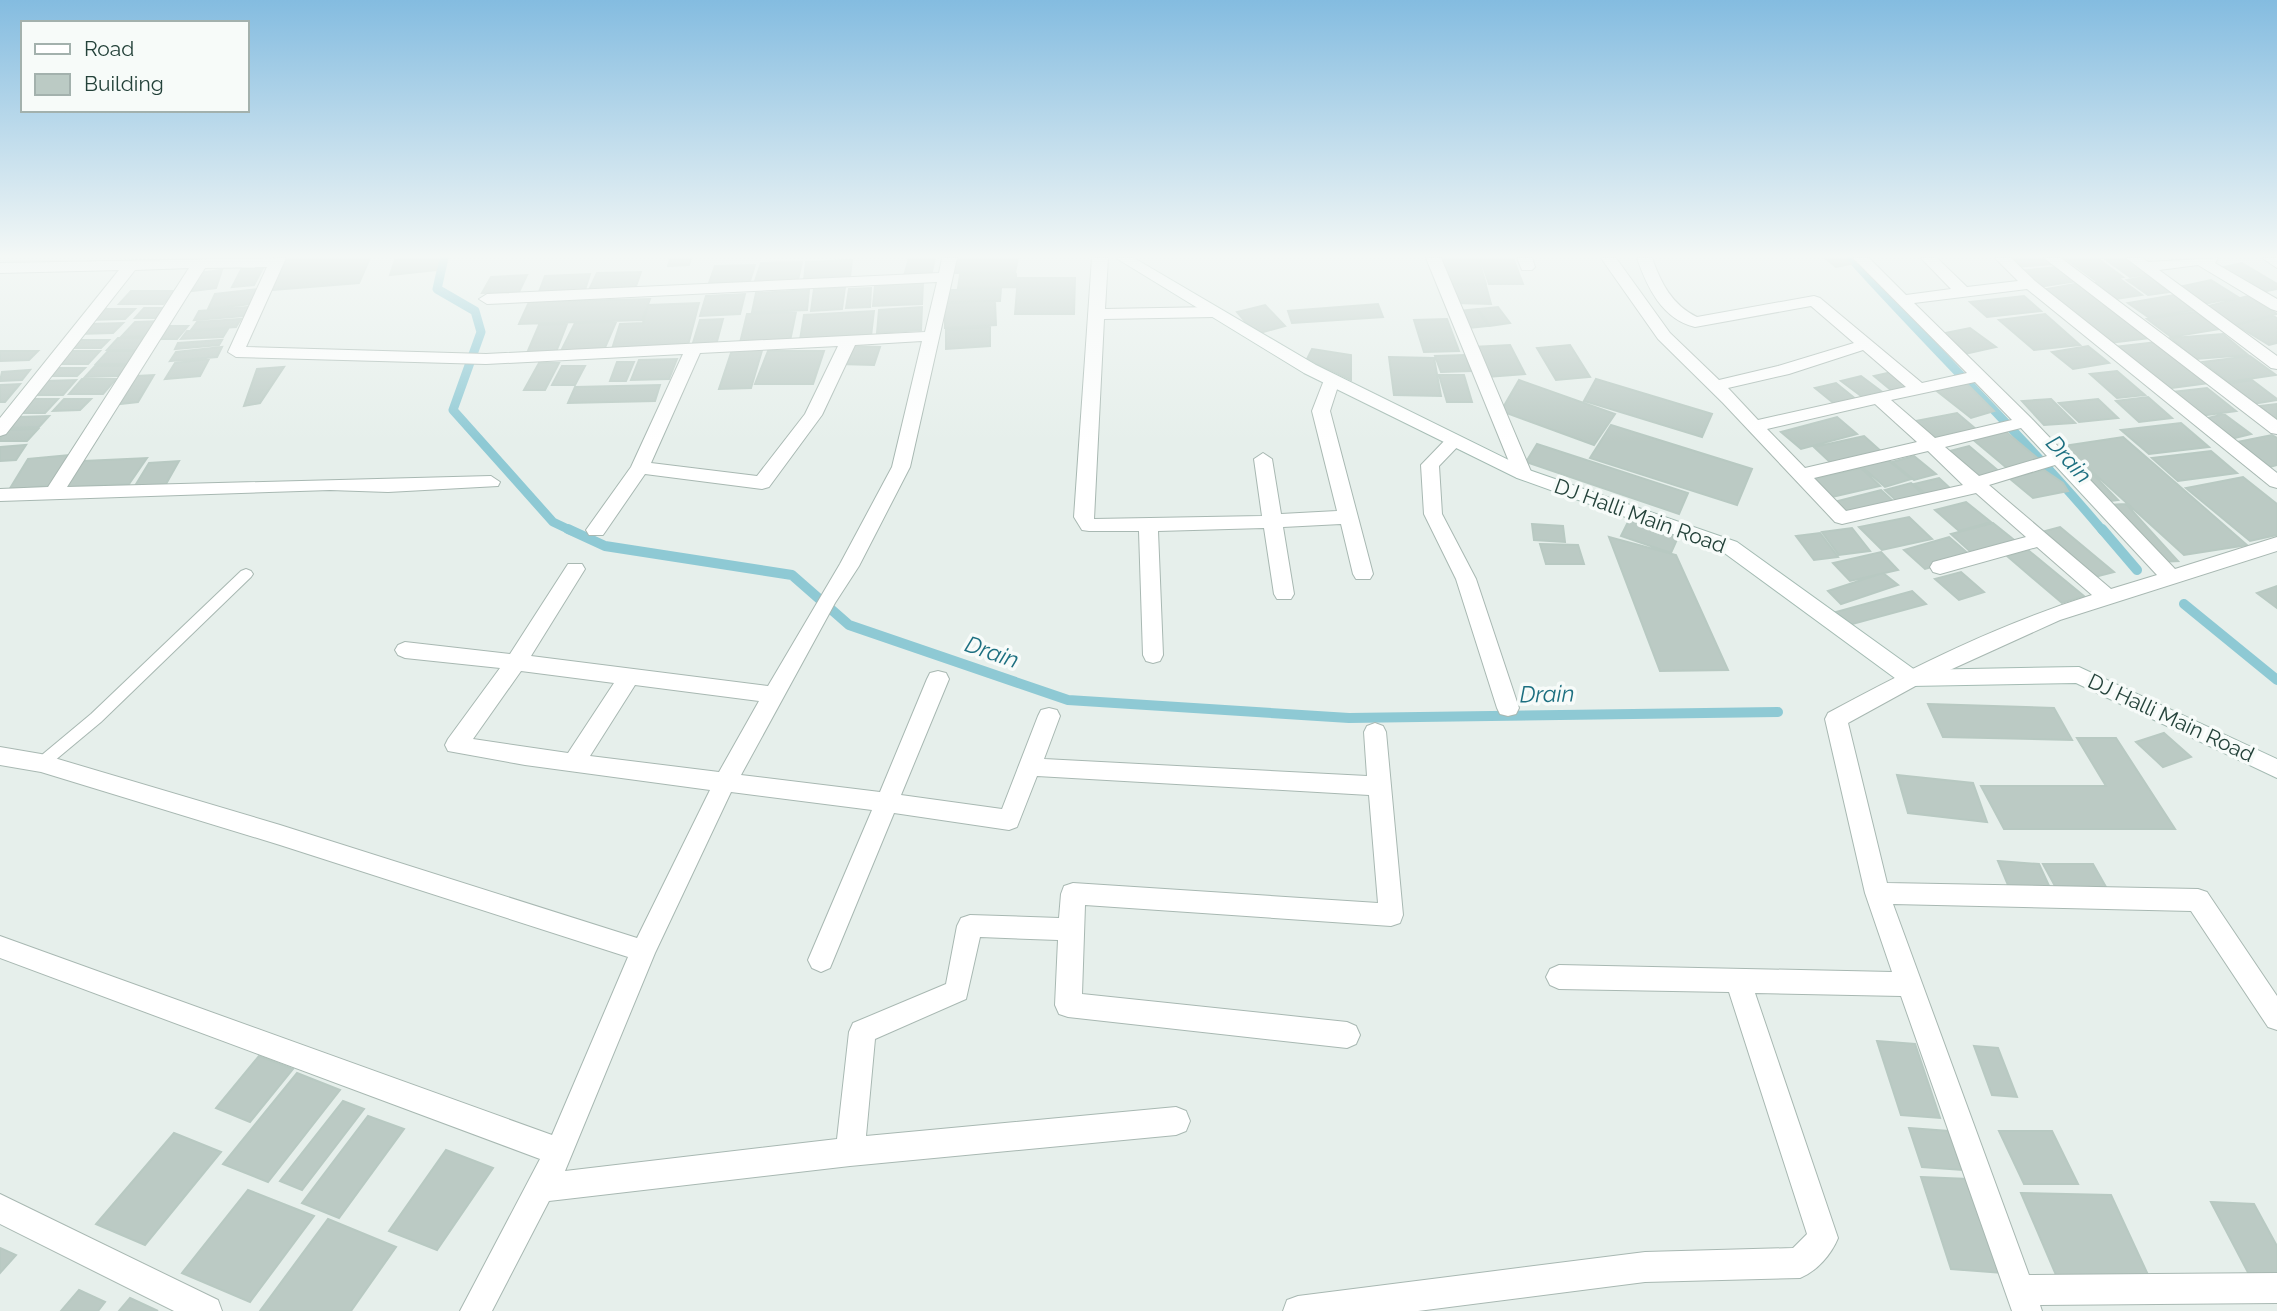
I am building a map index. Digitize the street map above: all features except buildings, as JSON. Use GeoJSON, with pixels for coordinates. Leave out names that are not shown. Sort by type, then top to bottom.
{"type":"FeatureCollection","features":[{"type":"Feature","properties":{"kind":"street"},"geometry":{"type":"LineString","coordinates":[[0,430],[88,319]]}},
{"type":"Feature","properties":{"kind":"street"},"geometry":{"type":"LineString","coordinates":[[54,494],[165,319]]}},
{"type":"Feature","properties":{"kind":"street"},"geometry":{"type":"LineString","coordinates":[[251,319],[236,352],[486,359],[933,336]]}},
{"type":"Feature","properties":{"kind":"street"},"geometry":{"type":"LineString","coordinates":[[475,1311],[559,1152],[643,951],[725,782],[849,566],[901,467],[937,319]]}},
{"type":"Feature","properties":{"kind":"street"},"geometry":{"type":"LineString","coordinates":[[1096,319],[1083,517],[1089,525],[1348,517]]}},
{"type":"Feature","properties":{"kind":"street","name":"DJ Halli Main Road"},"geometry":{"type":"LineString","coordinates":[[1226,319],[1332,380],[1523,474],[1730,547],[1911,678],[2079,675],[2277,769]]}},
{"type":"Feature","properties":{"kind":"street"},"geometry":{"type":"LineString","coordinates":[[1458,319],[1523,474]]}},
{"type":"Feature","properties":{"kind":"street"},"geometry":{"type":"LineString","coordinates":[[1652,319],[1664,336],[1716,386],[1842,518],[1962,492],[1970,489],[1974,482],[2059,458]]}},
{"type":"Feature","properties":{"kind":"street"},"geometry":{"type":"LineString","coordinates":[[1687,319],[1695,322],[1711,319]]}},
{"type":"Feature","properties":{"kind":"street"},"geometry":{"type":"LineString","coordinates":[[1836,319],[1919,389]]}},
{"type":"Feature","properties":{"kind":"street"},"geometry":{"type":"LineString","coordinates":[[1918,319],[1970,378],[2059,458],[2172,578]]}},
{"type":"Feature","properties":{"kind":"street"},"geometry":{"type":"LineString","coordinates":[[2074,319],[2277,482]]}},
{"type":"Feature","properties":{"kind":"street"},"geometry":{"type":"LineString","coordinates":[[2132,319],[2277,429]]}},
{"type":"Feature","properties":{"kind":"street"},"geometry":{"type":"LineString","coordinates":[[2216,319],[2277,364]]}},
{"type":"Feature","properties":{"kind":"street"},"geometry":{"type":"LineString","coordinates":[[640,468],[762,483],[813,415],[849,340]]}},
{"type":"Feature","properties":{"kind":"street"},"geometry":{"type":"LineString","coordinates":[[1716,386],[1783,370],[1867,344]]}},
{"type":"Feature","properties":{"kind":"street"},"geometry":{"type":"LineString","coordinates":[[597,530],[640,468],[694,348]]}},
{"type":"Feature","properties":{"kind":"street"},"geometry":{"type":"LineString","coordinates":[[1755,426],[1970,378]]}},
{"type":"Feature","properties":{"kind":"street"},"geometry":{"type":"LineString","coordinates":[[1332,380],[1321,411],[1363,574]]}},
{"type":"Feature","properties":{"kind":"street"},"geometry":{"type":"LineString","coordinates":[[1878,398],[2108,598]]}},
{"type":"Feature","properties":{"kind":"street"},"geometry":{"type":"LineString","coordinates":[[1801,475],[2023,423]]}},
{"type":"Feature","properties":{"kind":"street"},"geometry":{"type":"LineString","coordinates":[[1455,440],[1430,465],[1433,514],[1466,579],[1508,708]]}},
{"type":"Feature","properties":{"kind":"street"},"geometry":{"type":"LineString","coordinates":[[1263,459],[1284,594]]}},
{"type":"Feature","properties":{"kind":"street"},"geometry":{"type":"LineString","coordinates":[[0,495],[330,484],[388,486],[491,482]]}},
{"type":"Feature","properties":{"kind":"street"},"geometry":{"type":"LineString","coordinates":[[1148,524],[1153,655]]}},
{"type":"Feature","properties":{"kind":"street"},"geometry":{"type":"LineString","coordinates":[[1940,566],[2040,540]]}},
{"type":"Feature","properties":{"kind":"street"},"geometry":{"type":"LineString","coordinates":[[2277,544],[2053,615],[1911,678],[1836,719],[1877,893],[2023,1301],[2277,1288]]}},
{"type":"Feature","properties":{"kind":"street"},"geometry":{"type":"LineString","coordinates":[[575,569],[516,662],[456,745],[725,782],[888,800],[1009,820],[1049,716]]}},
{"type":"Feature","properties":{"kind":"street"},"geometry":{"type":"LineString","coordinates":[[405,650],[630,675],[773,695]]}},
{"type":"Feature","properties":{"kind":"street"},"geometry":{"type":"LineString","coordinates":[[575,762],[630,675]]}},
{"type":"Feature","properties":{"kind":"street"},"geometry":{"type":"LineString","coordinates":[[821,960],[938,679]]}},
{"type":"Feature","properties":{"kind":"street"},"geometry":{"type":"LineString","coordinates":[[1347,1035],[1068,1005],[1073,894],[1391,915],[1375,732]]}},
{"type":"Feature","properties":{"kind":"street"},"geometry":{"type":"LineString","coordinates":[[0,756],[42,764],[280,835],[643,951]]}},
{"type":"Feature","properties":{"kind":"street"},"geometry":{"type":"LineString","coordinates":[[1030,766],[1379,786]]}},
{"type":"Feature","properties":{"kind":"street"},"geometry":{"type":"LineString","coordinates":[[1877,893],[2199,901],[2277,1018]]}},
{"type":"Feature","properties":{"kind":"street"},"geometry":{"type":"LineString","coordinates":[[850,1152],[862,1032],[957,992],[970,926],[1071,929]]}},
{"type":"Feature","properties":{"kind":"street"},"geometry":{"type":"LineString","coordinates":[[0,947],[559,1152]]}},
{"type":"Feature","properties":{"kind":"street"},"geometry":{"type":"LineString","coordinates":[[1559,977],[1910,984]]}},
{"type":"Feature","properties":{"kind":"street"},"geometry":{"type":"LineString","coordinates":[[1298,1311],[1645,1267],[1800,1263],[1823,1238],[1738,981]]}},
{"type":"Feature","properties":{"kind":"street"},"geometry":{"type":"LineString","coordinates":[[540,1188],[850,1152],[1176,1121]]}},
{"type":"Feature","properties":{"kind":"street"},"geometry":{"type":"LineString","coordinates":[[0,1209],[206,1311]]}},
{"type":"Feature","properties":{"kind":"lane"},"geometry":{"type":"LineString","coordinates":[[42,764],[96,718],[246,574]]}},
{"type":"Feature","properties":{"kind":"waterway","name":"Drain"},"geometry":{"type":"LineString","coordinates":[[477,319],[481,332],[453,410],[553,522],[572,531]]}},
{"type":"Feature","properties":{"kind":"waterway","name":"Drain"},"geometry":{"type":"LineString","coordinates":[[1908,319],[2042,461],[2103,531]]}},
{"type":"Feature","properties":{"kind":"waterway","name":"Drain"},"geometry":{"type":"LineString","coordinates":[[568,529],[605,546],[792,575],[849,625],[1068,700],[1349,718],[1778,712]]}},
{"type":"Feature","properties":{"kind":"waterway","name":"Drain"},"geometry":{"type":"LineString","coordinates":[[2102,529],[2137,570]]}},
{"type":"Feature","properties":{"kind":"waterway","name":"Drain"},"geometry":{"type":"LineString","coordinates":[[2184,604],[2277,680]]}}]}
